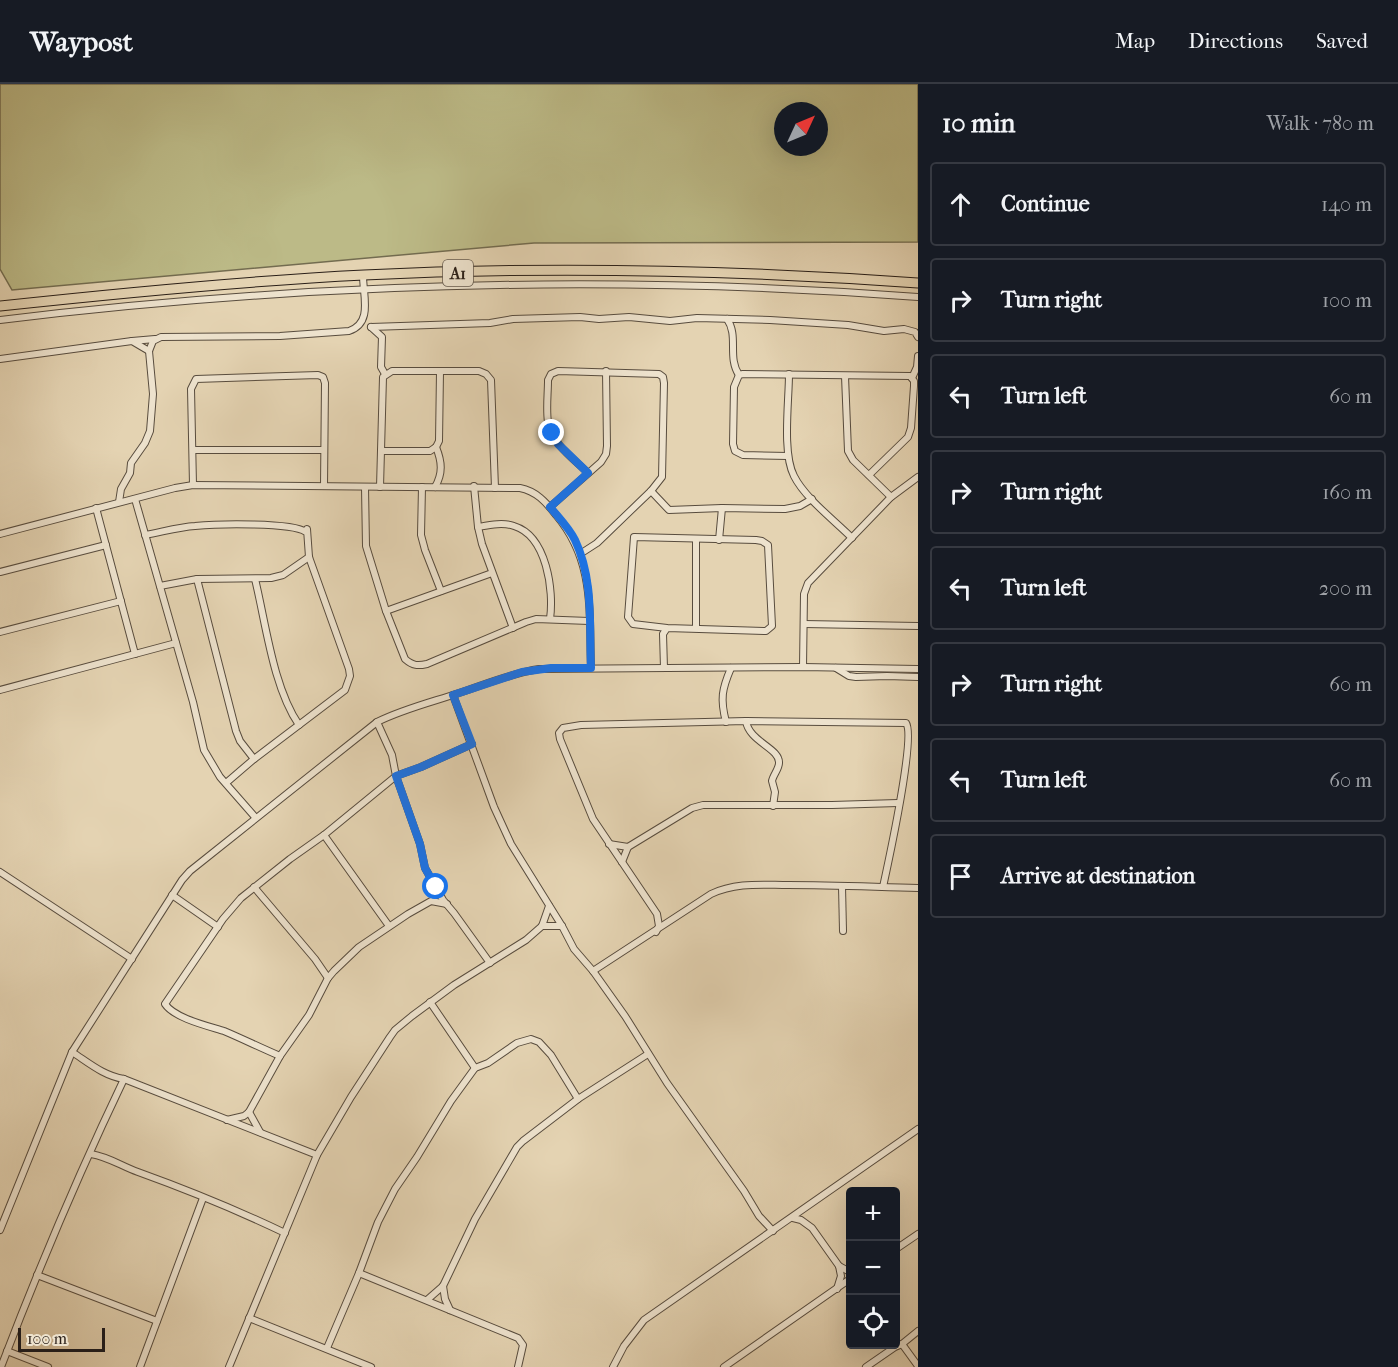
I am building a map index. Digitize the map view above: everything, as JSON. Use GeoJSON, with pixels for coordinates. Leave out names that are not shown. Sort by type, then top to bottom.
{"type":"FeatureCollection","features":[{"type":"Feature","properties":{"kind":"highway","name":"A1"},"geometry":{"type":"LineString","coordinates":[[0,306],[183,288],[363,275],[629,271],[794,274],[918,283]]}},
{"type":"Feature","properties":{"kind":"street"},"geometry":{"type":"LineString","coordinates":[[0,359],[161,337],[280,336],[354,329],[365,316],[363,275]]}},
{"type":"Feature","properties":{"kind":"street"},"geometry":{"type":"LineString","coordinates":[[0,321],[170,302],[363,290],[480,286],[658,285],[791,289],[918,297]]}},
{"type":"Feature","properties":{"kind":"street"},"geometry":{"type":"LineString","coordinates":[[371,327],[490,323],[513,319],[570,316],[599,319],[629,317],[670,321],[697,318],[848,325],[884,331],[904,329],[915,332],[918,337]]}},
{"type":"Feature","properties":{"kind":"street"},"geometry":{"type":"LineString","coordinates":[[727,319],[732,326],[734,367],[739,375]]}},
{"type":"Feature","properties":{"kind":"street"},"geometry":{"type":"LineString","coordinates":[[363,321],[382,337],[381,367],[385,374]]}},
{"type":"Feature","properties":{"kind":"street"},"geometry":{"type":"LineString","coordinates":[[119,502],[121,489],[130,473],[131,463],[146,443],[150,431],[153,394],[149,351],[156,339]]}},
{"type":"Feature","properties":{"kind":"street"},"geometry":{"type":"LineString","coordinates":[[132,341],[149,351]]}},
{"type":"Feature","properties":{"kind":"street"},"geometry":{"type":"LineString","coordinates":[[869,476],[908,437],[911,428],[914,386],[912,378],[917,367],[918,356]]}},
{"type":"Feature","properties":{"kind":"street"},"geometry":{"type":"LineString","coordinates":[[380,487],[381,380],[385,374],[392,371],[479,371],[491,380],[495,488]]}},
{"type":"Feature","properties":{"kind":"street"},"geometry":{"type":"LineString","coordinates":[[580,554],[597,543],[662,477],[663,377],[653,372],[558,371],[551,374],[548,380],[548,423],[558,444],[588,473]]}},
{"type":"Feature","properties":{"kind":"street"},"geometry":{"type":"LineString","coordinates":[[550,507],[601,462],[606,454],[606,371]]}},
{"type":"Feature","properties":{"kind":"street"},"geometry":{"type":"LineString","coordinates":[[381,451],[430,451],[436,447],[439,441],[440,372]]}},
{"type":"Feature","properties":{"kind":"street"},"geometry":{"type":"LineString","coordinates":[[789,374],[788,456],[796,480],[852,538]]}},
{"type":"Feature","properties":{"kind":"street"},"geometry":{"type":"LineString","coordinates":[[193,485],[191,389],[196,379],[318,375],[323,377],[325,383],[324,486]]}},
{"type":"Feature","properties":{"kind":"street"},"geometry":{"type":"LineString","coordinates":[[739,375],[906,375],[912,378]]}},
{"type":"Feature","properties":{"kind":"street"},"geometry":{"type":"LineString","coordinates":[[739,375],[734,387],[733,444],[735,451],[743,455],[788,456]]}},
{"type":"Feature","properties":{"kind":"street"},"geometry":{"type":"LineString","coordinates":[[845,376],[848,451],[853,460],[891,497]]}},
{"type":"Feature","properties":{"kind":"street"},"geometry":{"type":"LineString","coordinates":[[435,487],[441,471],[436,447]]}},
{"type":"Feature","properties":{"kind":"street"},"geometry":{"type":"LineString","coordinates":[[193,450],[323,450]]}},
{"type":"Feature","properties":{"kind":"street"},"geometry":{"type":"LineString","coordinates":[[803,667],[804,594],[808,583],[891,497],[918,477]]}},
{"type":"Feature","properties":{"kind":"street"},"geometry":{"type":"LineString","coordinates":[[0,533],[193,485],[474,486],[532,490],[567,528],[580,554],[590,598],[591,668]]}},
{"type":"Feature","properties":{"kind":"street"},"geometry":{"type":"LineString","coordinates":[[474,486],[478,526],[492,573],[513,628]]}},
{"type":"Feature","properties":{"kind":"street"},"geometry":{"type":"LineString","coordinates":[[365,487],[366,546],[386,611],[405,659],[411,664],[419,666],[536,619],[589,621]]}},
{"type":"Feature","properties":{"kind":"street"},"geometry":{"type":"LineString","coordinates":[[422,487],[421,535],[441,591]]}},
{"type":"Feature","properties":{"kind":"street"},"geometry":{"type":"LineString","coordinates":[[651,490],[669,510],[785,509],[800,506],[812,499]]}},
{"type":"Feature","properties":{"kind":"street"},"geometry":{"type":"LineString","coordinates":[[135,499],[193,702],[204,750],[210,762],[255,818]]}},
{"type":"Feature","properties":{"kind":"street"},"geometry":{"type":"LineString","coordinates":[[96,508],[135,654]]}},
{"type":"Feature","properties":{"kind":"street"},"geometry":{"type":"LineString","coordinates":[[718,540],[722,508]]}},
{"type":"Feature","properties":{"kind":"street"},"geometry":{"type":"LineString","coordinates":[[478,526],[506,524],[516,526],[533,540],[543,559],[550,581],[552,594],[550,619]]}},
{"type":"Feature","properties":{"kind":"street"},"geometry":{"type":"LineString","coordinates":[[145,535],[197,526],[285,526],[306,532],[307,529],[309,557],[350,676],[345,690],[226,783]]}},
{"type":"Feature","properties":{"kind":"street"},"geometry":{"type":"LineString","coordinates":[[636,536],[696,539],[762,540],[768,544],[772,626],[766,631],[667,628],[633,624],[628,617],[632,540],[636,536]]}},
{"type":"Feature","properties":{"kind":"street"},"geometry":{"type":"LineString","coordinates":[[696,539],[696,628]]}},
{"type":"Feature","properties":{"kind":"street"},"geometry":{"type":"LineString","coordinates":[[0,572],[106,545]]}},
{"type":"Feature","properties":{"kind":"street"},"geometry":{"type":"LineString","coordinates":[[160,586],[197,579],[255,579],[283,575],[309,557]]}},
{"type":"Feature","properties":{"kind":"street"},"geometry":{"type":"LineString","coordinates":[[386,611],[492,573]]}},
{"type":"Feature","properties":{"kind":"street"},"geometry":{"type":"LineString","coordinates":[[197,579],[236,732],[254,759]]}},
{"type":"Feature","properties":{"kind":"street"},"geometry":{"type":"LineString","coordinates":[[255,579],[281,693],[289,711],[299,725]]}},
{"type":"Feature","properties":{"kind":"street"},"geometry":{"type":"LineString","coordinates":[[0,632],[121,601]]}},
{"type":"Feature","properties":{"kind":"street"},"geometry":{"type":"LineString","coordinates":[[804,624],[918,626]]}},
{"type":"Feature","properties":{"kind":"street"},"geometry":{"type":"LineString","coordinates":[[664,668],[663,634],[667,628]]}},
{"type":"Feature","properties":{"kind":"street"},"geometry":{"type":"LineString","coordinates":[[0,690],[176,643]]}},
{"type":"Feature","properties":{"kind":"street"},"geometry":{"type":"LineString","coordinates":[[836,667],[849,676],[856,677],[918,677]]}},
{"type":"Feature","properties":{"kind":"street"},"geometry":{"type":"LineString","coordinates":[[0,1230],[72,1052],[172,895],[190,871],[377,722],[522,672],[551,668],[918,669]]}},
{"type":"Feature","properties":{"kind":"street"},"geometry":{"type":"LineString","coordinates":[[726,722],[721,696],[731,668]]}},
{"type":"Feature","properties":{"kind":"street"},"geometry":{"type":"LineString","coordinates":[[453,695],[504,831],[574,949],[625,1016],[648,1054],[759,1216],[773,1231]]}},
{"type":"Feature","properties":{"kind":"street"},"geometry":{"type":"LineString","coordinates":[[746,721],[750,733],[771,749],[778,758],[779,764],[772,781],[775,792],[773,806]]}},
{"type":"Feature","properties":{"kind":"street"},"geometry":{"type":"LineString","coordinates":[[656,932],[659,926],[657,914],[592,819],[567,760],[559,734],[563,728],[581,724],[746,721],[906,723],[909,729],[883,887]]}},
{"type":"Feature","properties":{"kind":"street"},"geometry":{"type":"LineString","coordinates":[[377,722],[392,755],[396,776],[420,844],[425,868],[442,900],[490,963]]}},
{"type":"Feature","properties":{"kind":"street"},"geometry":{"type":"LineString","coordinates":[[280,1056],[194,1021],[169,1009],[165,1004],[230,910],[254,887],[324,835],[396,776],[472,744]]}},
{"type":"Feature","properties":{"kind":"street"},"geometry":{"type":"LineString","coordinates":[[622,862],[628,847],[692,808],[712,804],[773,806],[898,803]]}},
{"type":"Feature","properties":{"kind":"street"},"geometry":{"type":"LineString","coordinates":[[324,835],[389,926]]}},
{"type":"Feature","properties":{"kind":"street"},"geometry":{"type":"LineString","coordinates":[[609,844],[628,847]]}},
{"type":"Feature","properties":{"kind":"street"},"geometry":{"type":"LineString","coordinates":[[0,872],[132,959]]}},
{"type":"Feature","properties":{"kind":"street"},"geometry":{"type":"LineString","coordinates":[[593,971],[711,894],[726,887],[743,885],[918,888]]}},
{"type":"Feature","properties":{"kind":"street"},"geometry":{"type":"LineString","coordinates":[[842,886],[843,931]]}},
{"type":"Feature","properties":{"kind":"street"},"geometry":{"type":"LineString","coordinates":[[254,887],[315,959],[328,978]]}},
{"type":"Feature","properties":{"kind":"street"},"geometry":{"type":"LineString","coordinates":[[227,1120],[244,1116],[249,1112],[280,1056],[309,1015],[328,978],[359,947],[431,901],[436,887]]}},
{"type":"Feature","properties":{"kind":"street"},"geometry":{"type":"LineString","coordinates":[[172,895],[218,927]]}},
{"type":"Feature","properties":{"kind":"street"},"geometry":{"type":"LineString","coordinates":[[431,901],[447,904]]}},
{"type":"Feature","properties":{"kind":"street"},"geometry":{"type":"LineString","coordinates":[[229,1367],[317,1155],[351,1097],[395,1030],[430,1002],[526,940],[542,926],[549,906]]}},
{"type":"Feature","properties":{"kind":"street"},"geometry":{"type":"LineString","coordinates":[[657,914],[674,919]]}},
{"type":"Feature","properties":{"kind":"street"},"geometry":{"type":"LineString","coordinates":[[542,926],[562,926]]}},
{"type":"Feature","properties":{"kind":"street"},"geometry":{"type":"LineString","coordinates":[[430,1002],[475,1068]]}},
{"type":"Feature","properties":{"kind":"street"},"geometry":{"type":"LineString","coordinates":[[327,1348],[378,1222],[395,1189],[446,1108],[475,1068],[488,1063],[517,1043],[531,1039],[539,1042],[551,1055],[578,1099]]}},
{"type":"Feature","properties":{"kind":"street"},"geometry":{"type":"LineString","coordinates":[[72,1052],[99,1070],[115,1077],[124,1078],[317,1155]]}},
{"type":"Feature","properties":{"kind":"street"},"geometry":{"type":"LineString","coordinates":[[427,1299],[443,1286],[475,1219],[523,1140],[578,1099],[648,1054]]}},
{"type":"Feature","properties":{"kind":"street"},"geometry":{"type":"LineString","coordinates":[[1,1367],[37,1275],[124,1078]]}},
{"type":"Feature","properties":{"kind":"street"},"geometry":{"type":"LineString","coordinates":[[249,1112],[260,1132]]}},
{"type":"Feature","properties":{"kind":"street"},"geometry":{"type":"LineString","coordinates":[[613,1367],[624,1346],[644,1320],[918,1129]]}},
{"type":"Feature","properties":{"kind":"street"},"geometry":{"type":"LineString","coordinates":[[91,1154],[106,1156],[135,1171],[285,1233]]}},
{"type":"Feature","properties":{"kind":"street"},"geometry":{"type":"LineString","coordinates":[[140,1367],[203,1198]]}},
{"type":"Feature","properties":{"kind":"street"},"geometry":{"type":"LineString","coordinates":[[793,1218],[801,1220],[812,1228],[838,1266],[842,1276],[837,1290]]}},
{"type":"Feature","properties":{"kind":"street"},"geometry":{"type":"LineString","coordinates":[[900,1246],[918,1234]]}},
{"type":"Feature","properties":{"kind":"street"},"geometry":{"type":"LineString","coordinates":[[838,1266],[846,1270]]}},
{"type":"Feature","properties":{"kind":"street"},"geometry":{"type":"LineString","coordinates":[[359,1273],[518,1338],[523,1345],[518,1367]]}},
{"type":"Feature","properties":{"kind":"street"},"geometry":{"type":"LineString","coordinates":[[37,1275],[157,1321]]}},
{"type":"Feature","properties":{"kind":"street"},"geometry":{"type":"LineString","coordinates":[[724,1367],[846,1283]]}},
{"type":"Feature","properties":{"kind":"street"},"geometry":{"type":"LineString","coordinates":[[443,1286],[450,1310]]}},
{"type":"Feature","properties":{"kind":"street"},"geometry":{"type":"LineString","coordinates":[[249,1318],[371,1367]]}},
{"type":"Feature","properties":{"kind":"street"},"geometry":{"type":"LineString","coordinates":[[866,1367],[918,1331]]}},
{"type":"Feature","properties":{"kind":"street"},"geometry":{"type":"LineString","coordinates":[[902,1344],[918,1366]]}},
{"type":"Feature","properties":{"kind":"street"},"geometry":{"type":"LineString","coordinates":[[8,1351],[48,1367]]}},
{"type":"Feature","properties":{"kind":"shaded area"},"geometry":{"type":"Polygon","coordinates":[[[0,84],[918,84],[918,242],[534,243],[12,290],[0,269],[0,84]]]}},
{"type":"Feature","properties":{"kind":"route"},"geometry":{"type":"LineString","coordinates":[[436,887],[425,868],[420,844],[396,776],[472,744],[453,695],[522,672],[551,668],[591,668],[588,580],[574,540],[550,507],[588,473],[558,444],[552,433]]}}]}
